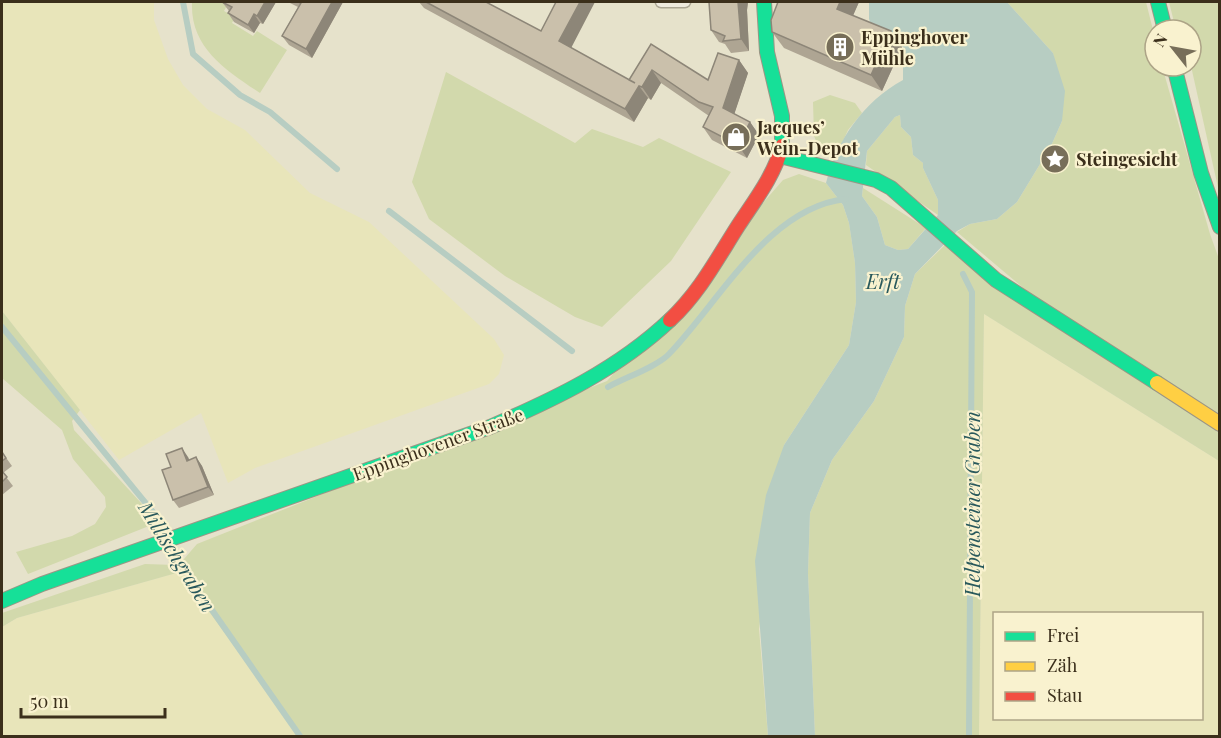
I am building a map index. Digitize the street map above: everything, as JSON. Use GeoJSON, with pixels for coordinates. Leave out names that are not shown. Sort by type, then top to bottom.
{"type":"FeatureCollection","features":[{"type":"Feature","properties":{"kind":"main road"},"geometry":{"type":"LineString","coordinates":[[764,2],[763,27],[783,131],[780,156],[876,180],[891,188],[932,221],[1003,285],[1220,424]]}},
{"type":"Feature","properties":{"kind":"main road"},"geometry":{"type":"LineString","coordinates":[[1158,2],[1162,18]]}},
{"type":"Feature","properties":{"kind":"main road"},"geometry":{"type":"LineString","coordinates":[[1177,78],[1201,173],[1220,227]]}},
{"type":"Feature","properties":{"kind":"main road","name":"Eppinghovener Straße"},"geometry":{"type":"LineString","coordinates":[[2,599],[490,427],[560,398],[604,374],[669,321],[697,290],[767,182],[780,156]]}},
{"type":"Feature","properties":{"kind":"lane"},"geometry":{"type":"LineString","coordinates":[[661,2],[685,2]]}},
{"type":"Feature","properties":{"kind":"shaded area"},"geometry":{"type":"Polygon","coordinates":[[[2,2],[154,2],[154,20],[168,59],[183,85],[207,109],[245,130],[310,193],[369,222],[494,339],[504,355],[499,374],[489,384],[255,468],[228,483],[201,413],[119,460],[2,311],[2,2]]]}},
{"type":"Feature","properties":{"kind":"shaded area"},"geometry":{"type":"Polygon","coordinates":[[[984,314],[1219,461],[1220,736],[979,736],[984,314]]]}},
{"type":"Feature","properties":{"kind":"shaded area"},"geometry":{"type":"Polygon","coordinates":[[[180,572],[300,736],[2,736],[2,627],[17,618],[180,572]]]}},
{"type":"Feature","properties":{"kind":"green space"},"geometry":{"type":"Polygon","coordinates":[[[192,2],[229,2],[224,11],[235,17],[232,23],[253,36],[257,31],[287,50],[260,93],[223,66],[204,45],[193,18],[192,2]]]}},
{"type":"Feature","properties":{"kind":"green space"},"geometry":{"type":"Polygon","coordinates":[[[1007,2],[1146,2],[1150,18],[1143,18],[1143,78],[1165,78],[1219,259],[1219,415],[1028,292],[957,232],[970,224],[997,219],[1017,202],[1051,146],[1062,121],[1053,53],[1007,2]]]}},
{"type":"Feature","properties":{"kind":"green space"},"geometry":{"type":"Polygon","coordinates":[[[1169,2],[1219,2],[1219,192],[1194,78],[1203,78],[1203,18],[1173,18],[1169,2]]]}},
{"type":"Feature","properties":{"kind":"green space"},"geometry":{"type":"Polygon","coordinates":[[[446,72],[575,143],[592,129],[643,147],[659,138],[731,172],[671,261],[602,327],[575,317],[505,276],[429,219],[412,182],[446,72]]]}},
{"type":"Feature","properties":{"kind":"green space"},"geometry":{"type":"Polygon","coordinates":[[[830,95],[855,103],[862,113],[848,130],[839,150],[832,157],[822,155],[814,136],[813,102],[830,95]]]}},
{"type":"Feature","properties":{"kind":"green space"},"geometry":{"type":"Polygon","coordinates":[[[900,115],[901,127],[911,137],[913,155],[923,163],[923,168],[938,200],[938,215],[866,165],[867,151],[895,117],[900,115]]]}},
{"type":"Feature","properties":{"kind":"green space"},"geometry":{"type":"Polygon","coordinates":[[[799,174],[826,183],[843,205],[849,223],[855,263],[856,302],[849,345],[784,445],[759,629],[768,736],[300,736],[180,572],[17,618],[2,627],[2,613],[145,564],[175,565],[184,559],[197,544],[607,381],[783,180],[799,174]]]}},
{"type":"Feature","properties":{"kind":"green space"},"geometry":{"type":"Polygon","coordinates":[[[863,188],[926,228],[908,249],[898,250],[885,245],[877,217],[862,196],[863,188]]]}},
{"type":"Feature","properties":{"kind":"green space"},"geometry":{"type":"Polygon","coordinates":[[[946,244],[1219,433],[1219,461],[984,314],[979,736],[815,736],[808,573],[810,513],[832,460],[874,401],[904,337],[905,306],[915,274],[946,244]]]}},
{"type":"Feature","properties":{"kind":"green space"},"geometry":{"type":"Polygon","coordinates":[[[2,311],[80,410],[72,421],[74,430],[142,504],[149,526],[28,574],[16,552],[72,536],[95,524],[106,507],[105,497],[73,459],[62,430],[2,378],[2,311]]]}},
{"type":"Feature","properties":{"kind":"water","name":"Erft"},"geometry":{"type":"Polygon","coordinates":[[[869,2],[1007,2],[1053,53],[1065,91],[1062,121],[1051,146],[1017,202],[997,219],[970,224],[957,231],[915,274],[905,306],[904,337],[874,401],[832,460],[810,513],[808,573],[815,736],[768,736],[755,561],[766,495],[784,445],[849,345],[856,302],[855,263],[849,223],[843,205],[826,183],[837,152],[854,124],[876,99],[903,80],[903,47],[873,30],[869,19],[869,2]],[[900,115],[895,117],[867,151],[862,196],[877,217],[885,245],[898,250],[908,249],[938,215],[938,200],[923,168],[923,163],[913,155],[911,137],[901,127],[900,115]]]}},
{"type":"Feature","properties":{"kind":"building"},"geometry":{"type":"Polygon","coordinates":[[[222,2],[265,2],[257,16],[254,14],[248,25],[228,13],[232,7],[222,2]]]}},
{"type":"Feature","properties":{"kind":"building"},"geometry":{"type":"Polygon","coordinates":[[[298,2],[332,2],[306,49],[282,36],[301,3],[298,2]]]}},
{"type":"Feature","properties":{"kind":"building"},"geometry":{"type":"Polygon","coordinates":[[[426,2],[486,2],[541,31],[556,2],[580,2],[559,41],[629,80],[651,44],[708,80],[718,53],[739,60],[723,108],[750,122],[738,145],[703,127],[713,107],[699,102],[652,70],[625,109],[426,2]]]}},
{"type":"Feature","properties":{"kind":"building"},"geometry":{"type":"Polygon","coordinates":[[[709,2],[738,2],[741,39],[723,41],[725,36],[711,30],[709,2]]]}},
{"type":"Feature","properties":{"kind":"building","name":"Eppinghover Mühle"},"geometry":{"type":"Polygon","coordinates":[[[778,2],[840,2],[837,9],[891,31],[871,75],[772,32],[771,20],[778,2]]]}},
{"type":"Feature","properties":{"kind":"building"},"geometry":{"type":"Polygon","coordinates":[[[182,448],[187,461],[196,457],[208,487],[173,500],[162,470],[171,467],[166,454],[182,448]]]}},
{"type":"Feature","properties":{"kind":"building"},"geometry":{"type":"Polygon","coordinates":[[[2,471],[7,477],[2,482],[2,471]]]}},
{"type":"Feature","properties":{"kind":"waterway"},"geometry":{"type":"LineString","coordinates":[[183,2],[193,54],[240,95],[270,112],[337,169]]}},
{"type":"Feature","properties":{"kind":"waterway"},"geometry":{"type":"LineString","coordinates":[[608,387],[648,368],[668,355],[746,261],[769,238],[792,220],[818,206],[846,199]]}},
{"type":"Feature","properties":{"kind":"waterway"},"geometry":{"type":"LineString","coordinates":[[389,211],[572,351]]}},
{"type":"Feature","properties":{"kind":"waterway","name":"Helpensteiner Graben"},"geometry":{"type":"LineString","coordinates":[[963,274],[972,292],[969,736]]}},
{"type":"Feature","properties":{"kind":"waterway","name":"Millischgraben"},"geometry":{"type":"LineString","coordinates":[[2,327],[153,512],[162,532]]}},
{"type":"Feature","properties":{"kind":"waterway","name":"Millischgraben"},"geometry":{"type":"LineString","coordinates":[[168,547],[300,736]]}},
{"type":"Feature","properties":{"kind":"traffic: fast"},"geometry":{"type":"LineString","coordinates":[[764,2],[767,52],[782,116],[782,146]]}},
{"type":"Feature","properties":{"kind":"traffic: fast"},"geometry":{"type":"LineString","coordinates":[[1158,2],[1162,18]]}},
{"type":"Feature","properties":{"kind":"traffic: fast"},"geometry":{"type":"LineString","coordinates":[[1177,78],[1201,173],[1220,227]]}},
{"type":"Feature","properties":{"kind":"traffic: fast"},"geometry":{"type":"LineString","coordinates":[[780,156],[876,180],[891,188],[996,280],[1157,383]]}},
{"type":"Feature","properties":{"kind":"traffic: fast"},"geometry":{"type":"LineString","coordinates":[[2,601],[42,584],[490,427],[562,394],[607,368],[650,338],[670,320]]}},
{"type":"Feature","properties":{"kind":"traffic: slow"},"geometry":{"type":"LineString","coordinates":[[1157,383],[1220,424]]}},
{"type":"Feature","properties":{"kind":"traffic: jam"},"geometry":{"type":"LineString","coordinates":[[670,320],[690,299],[715,263],[769,178],[782,146]]}},
{"type":"Feature","properties":{"kind":"place","name":"Eppinghover Mühle"},"geometry":{"type":"Point","coordinates":[840,47]}},
{"type":"Feature","properties":{"kind":"place","name":"Jacques’ Wein-Depot"},"geometry":{"type":"Point","coordinates":[736,137]}},
{"type":"Feature","properties":{"kind":"place","name":"Steingesicht"},"geometry":{"type":"Point","coordinates":[1055,159]}}]}
